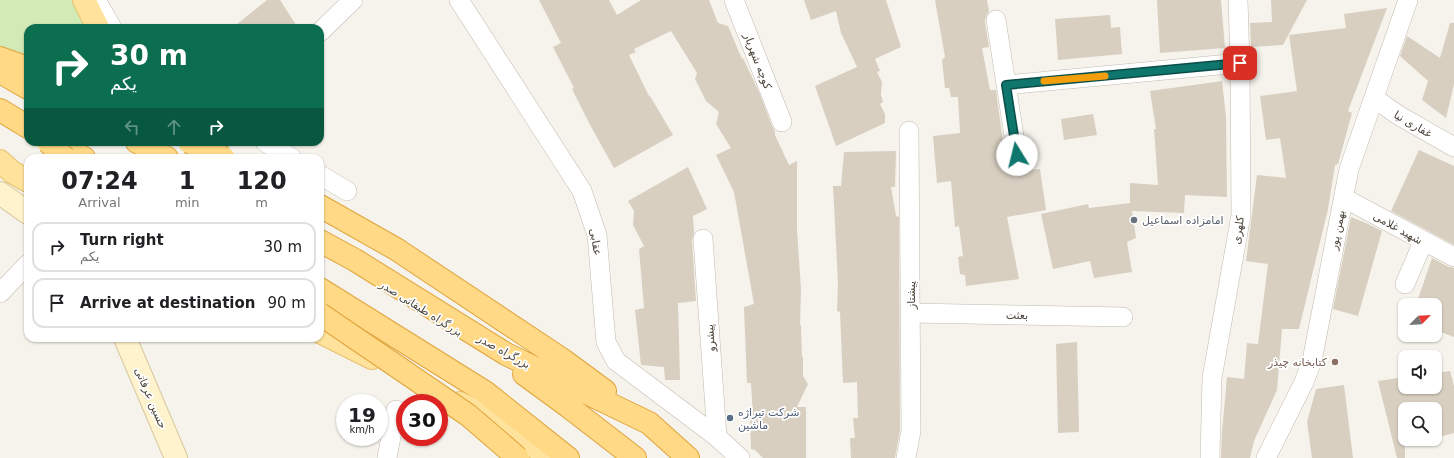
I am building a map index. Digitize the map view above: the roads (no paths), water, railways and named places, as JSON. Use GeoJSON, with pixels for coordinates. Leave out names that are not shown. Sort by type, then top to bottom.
{"type":"FeatureCollection","features":[{"type":"Feature","properties":{"kind":"highway"},"geometry":{"type":"LineString","coordinates":[[0,58],[24,67]]}},
{"type":"Feature","properties":{"kind":"highway"},"geometry":{"type":"LineString","coordinates":[[0,67],[24,80]]}},
{"type":"Feature","properties":{"kind":"highway"},"geometry":{"type":"LineString","coordinates":[[0,72],[24,86]]}},
{"type":"Feature","properties":{"kind":"highway"},"geometry":{"type":"LineString","coordinates":[[0,110],[24,125]]}},
{"type":"Feature","properties":{"kind":"highway"},"geometry":{"type":"LineString","coordinates":[[0,116],[24,131]]}},
{"type":"Feature","properties":{"kind":"highway"},"geometry":{"type":"LineString","coordinates":[[51,146],[66,154]]}},
{"type":"Feature","properties":{"kind":"highway"},"geometry":{"type":"LineString","coordinates":[[52,146],[61,154]]}},
{"type":"Feature","properties":{"kind":"highway"},"geometry":{"type":"LineString","coordinates":[[62,146],[77,154]]}},
{"type":"Feature","properties":{"kind":"highway"},"geometry":{"type":"LineString","coordinates":[[134,146],[150,154]]}},
{"type":"Feature","properties":{"kind":"highway"},"geometry":{"type":"LineString","coordinates":[[144,146],[160,154]]}},
{"type":"Feature","properties":{"kind":"highway"},"geometry":{"type":"LineString","coordinates":[[198,146],[216,154]]}},
{"type":"Feature","properties":{"kind":"highway"},"geometry":{"type":"LineString","coordinates":[[324,208],[396,249],[562,360],[649,423]]}},
{"type":"Feature","properties":{"kind":"highway","name":"بزرگراه صدر"},"geometry":{"type":"LineString","coordinates":[[324,243],[355,260],[506,354],[649,423],[688,458]]}},
{"type":"Feature","properties":{"kind":"highway","name":"بزرگراه طبقاتی صدر"},"geometry":{"type":"LineString","coordinates":[[324,249],[352,264],[503,360],[569,407],[635,458]]}},
{"type":"Feature","properties":{"kind":"highway"},"geometry":{"type":"LineString","coordinates":[[324,291],[485,392],[568,458]]}},
{"type":"Feature","properties":{"kind":"highway"},"geometry":{"type":"LineString","coordinates":[[324,298],[482,397],[559,458]]}},
{"type":"Feature","properties":{"kind":"highway"},"geometry":{"type":"LineString","coordinates":[[324,317],[468,415],[518,458]]}},
{"type":"Feature","properties":{"kind":"main road"},"geometry":{"type":"LineString","coordinates":[[84,0],[96,24]]}},
{"type":"Feature","properties":{"kind":"main road"},"geometry":{"type":"LineString","coordinates":[[194,146],[203,154]]}},
{"type":"Feature","properties":{"kind":"main road"},"geometry":{"type":"LineString","coordinates":[[0,161],[12,172],[24,180]]}},
{"type":"Feature","properties":{"kind":"main road"},"geometry":{"type":"LineString","coordinates":[[0,193],[24,210]]}},
{"type":"Feature","properties":{"kind":"main road"},"geometry":{"type":"LineString","coordinates":[[324,334],[492,419],[551,458]]}},
{"type":"Feature","properties":{"kind":"main road","name":"حسین عرفاتی"},"geometry":{"type":"LineString","coordinates":[[127,342],[176,458]]}},
{"type":"Feature","properties":{"kind":"street"},"geometry":{"type":"LineString","coordinates":[[96,0],[110,24]]}},
{"type":"Feature","properties":{"kind":"street"},"geometry":{"type":"LineString","coordinates":[[324,28],[353,0]]}},
{"type":"Feature","properties":{"kind":"street","name":"عقابی"},"geometry":{"type":"LineString","coordinates":[[459,0],[582,191],[597,235],[606,342],[616,361],[717,437],[740,458]]}},
{"type":"Feature","properties":{"kind":"street","name":"کوچه شهریار"},"geometry":{"type":"LineString","coordinates":[[734,0],[782,122]]}},
{"type":"Feature","properties":{"kind":"street","name":"کلهری"},"geometry":{"type":"LineString","coordinates":[[1210,458],[1212,378],[1241,215],[1238,0]]}},
{"type":"Feature","properties":{"kind":"street","name":"بهمن پور"},"geometry":{"type":"LineString","coordinates":[[1267,457],[1304,382],[1312,360],[1349,169],[1408,0]]}},
{"type":"Feature","properties":{"kind":"street"},"geometry":{"type":"LineString","coordinates":[[996,20],[1017,155]]}},
{"type":"Feature","properties":{"kind":"street"},"geometry":{"type":"LineString","coordinates":[[1006,85],[1240,63]]}},
{"type":"Feature","properties":{"kind":"street","name":"غفاری نیا"},"geometry":{"type":"LineString","coordinates":[[1374,98],[1398,115],[1454,147]]}},
{"type":"Feature","properties":{"kind":"street","name":"پیشتاز"},"geometry":{"type":"LineString","coordinates":[[906,458],[912,431],[909,131]]}},
{"type":"Feature","properties":{"kind":"street"},"geometry":{"type":"LineString","coordinates":[[272,146],[285,154]]}},
{"type":"Feature","properties":{"kind":"street"},"geometry":{"type":"LineString","coordinates":[[324,177],[347,191]]}},
{"type":"Feature","properties":{"kind":"street","name":"شهید غلامی"},"geometry":{"type":"LineString","coordinates":[[1344,198],[1454,257]]}},
{"type":"Feature","properties":{"kind":"street","name":"پیشرو"},"geometry":{"type":"LineString","coordinates":[[703,238],[717,437]]}},
{"type":"Feature","properties":{"kind":"street"},"geometry":{"type":"LineString","coordinates":[[1405,284],[1424,242]]}},
{"type":"Feature","properties":{"kind":"street"},"geometry":{"type":"LineString","coordinates":[[0,293],[24,268]]}},
{"type":"Feature","properties":{"kind":"street","name":"بعثت"},"geometry":{"type":"LineString","coordinates":[[911,313],[1123,316]]}},
{"type":"Feature","properties":{"kind":"street"},"geometry":{"type":"LineString","coordinates":[[387,458],[396,410]]}},
{"type":"Feature","properties":{"kind":"place","name":"امامزاده اسماعیل"},"geometry":{"type":"Point","coordinates":[1134,220]}},
{"type":"Feature","properties":{"kind":"place","name":"کتابخانه چیذر"},"geometry":{"type":"Point","coordinates":[1335,362]}},
{"type":"Feature","properties":{"kind":"place","name":"شرکت تیراژه ماشین"},"geometry":{"type":"Point","coordinates":[730,418]}}]}
